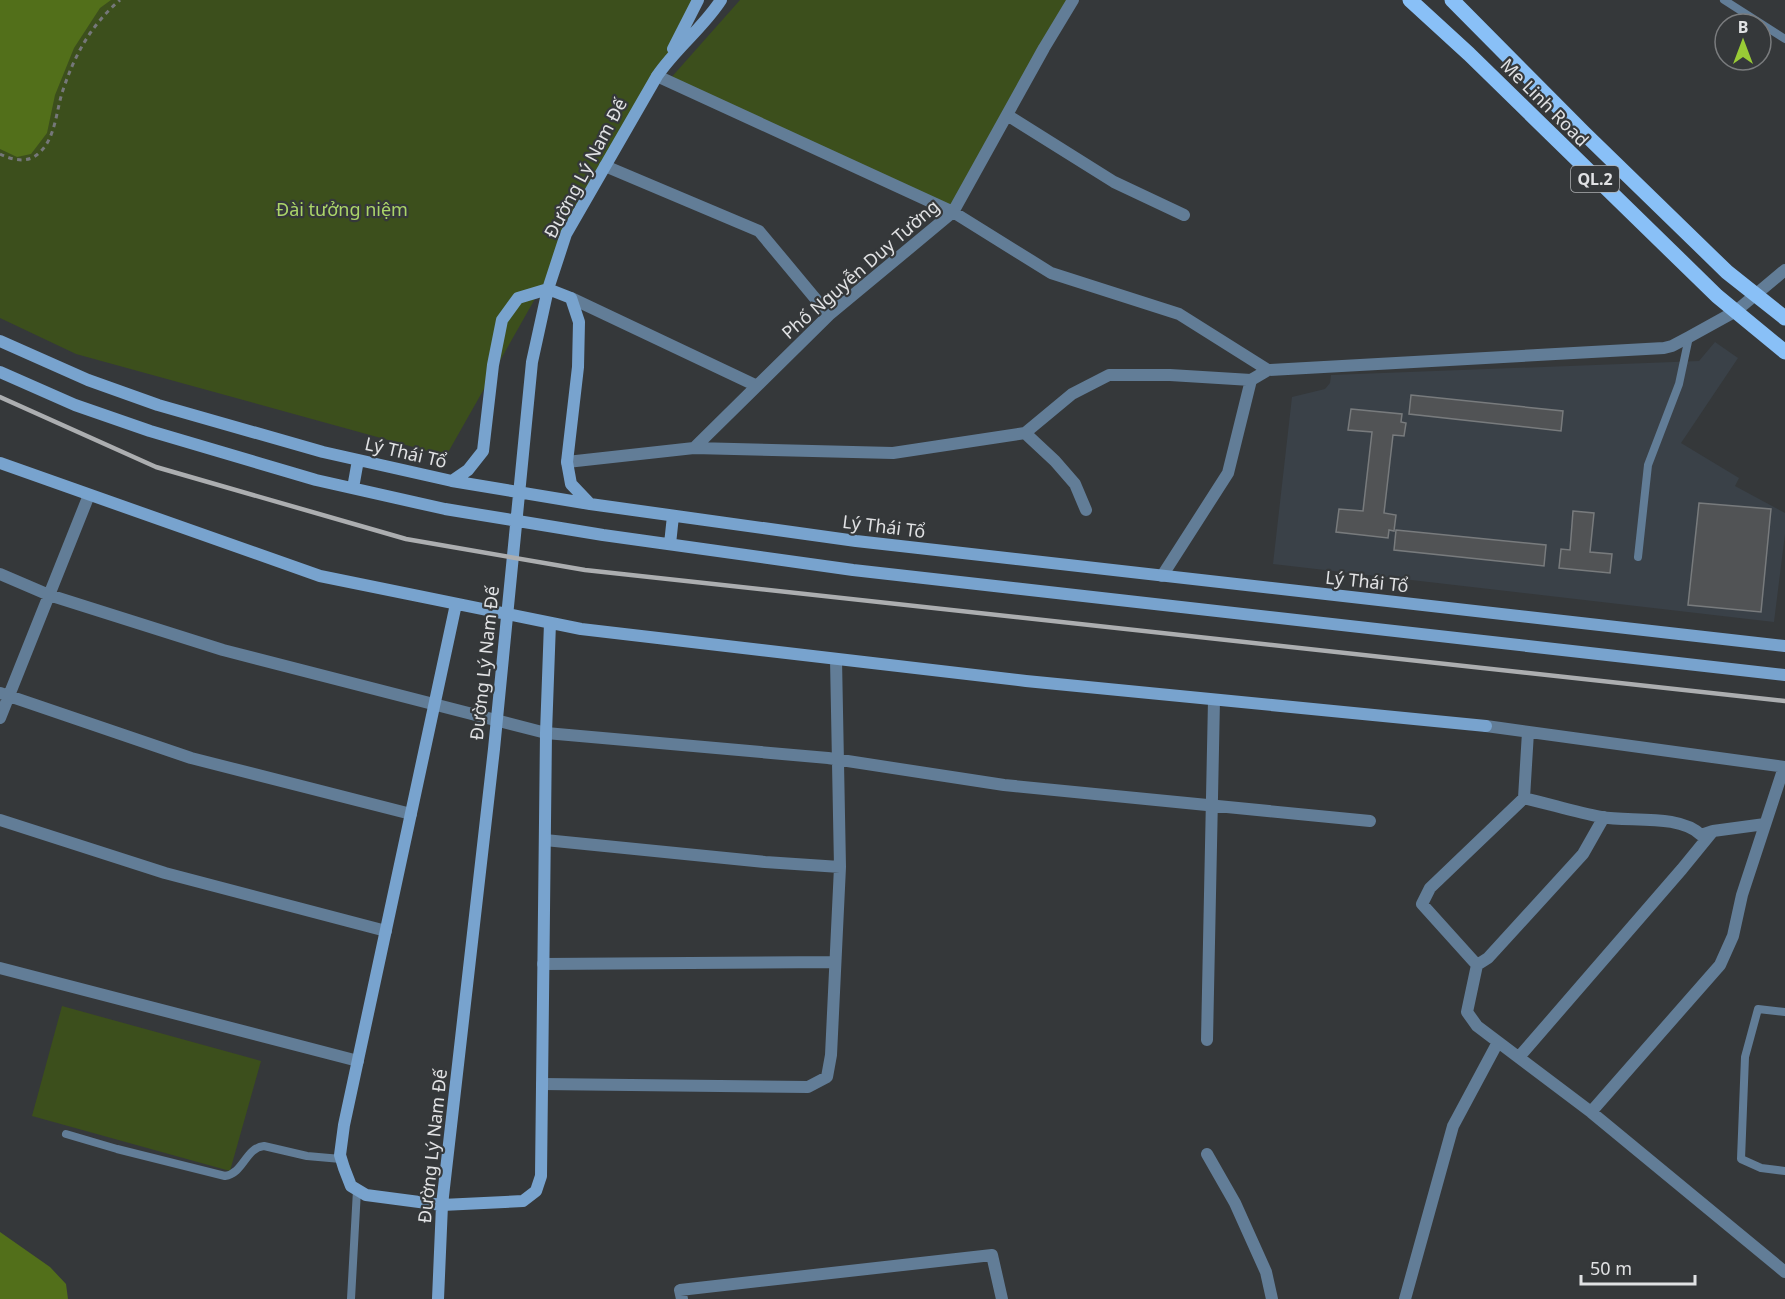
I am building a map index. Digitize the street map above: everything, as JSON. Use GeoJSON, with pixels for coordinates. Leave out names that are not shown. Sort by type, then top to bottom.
{"type":"FeatureCollection","features":[{"type":"Feature","properties":{"kind":"main road","name":"Me Linh Road"},"geometry":{"type":"LineString","coordinates":[[1410,0],[1469,54],[1708,288],[1785,352]]}},
{"type":"Feature","properties":{"kind":"main road","name":"Me Linh Road"},"geometry":{"type":"LineString","coordinates":[[1452,0],[1584,133],[1728,272],[1785,318]]}},
{"type":"Feature","properties":{"kind":"street","name":"Đường Lý Nam Đế"},"geometry":{"type":"LineString","coordinates":[[438,1299],[442,1205],[494,749],[532,362],[548,289],[566,234],[667,60],[698,0]]}},
{"type":"Feature","properties":{"kind":"street","name":"Đường Lý Nam Đế"},"geometry":{"type":"LineString","coordinates":[[667,60],[712,14],[721,0]]}},
{"type":"Feature","properties":{"kind":"street","name":"Phố Nguyễn Duy Tường"},"geometry":{"type":"LineString","coordinates":[[694,448],[829,315],[953,212],[1073,0]]}},
{"type":"Feature","properties":{"kind":"street"},"geometry":{"type":"LineString","coordinates":[[657,75],[953,212],[1051,273],[1179,314],[1268,370]]}},
{"type":"Feature","properties":{"kind":"street"},"geometry":{"type":"LineString","coordinates":[[1007,115],[1114,182],[1184,214]]}},
{"type":"Feature","properties":{"kind":"street"},"geometry":{"type":"LineString","coordinates":[[605,166],[759,231],[829,315]]}},
{"type":"Feature","properties":{"kind":"street"},"geometry":{"type":"LineString","coordinates":[[567,462],[694,448],[893,453],[1025,433],[1072,394],[1109,375],[1170,375],[1251,380],[1268,370],[1664,348],[1672,346],[1736,311],[1785,270]]}},
{"type":"Feature","properties":{"kind":"street"},"geometry":{"type":"LineString","coordinates":[[452,481],[468,470],[483,451],[493,365],[502,321],[518,298],[548,289],[757,386]]}},
{"type":"Feature","properties":{"kind":"street"},"geometry":{"type":"LineString","coordinates":[[571,298],[579,322],[578,367],[567,462],[571,484],[590,504]]}},
{"type":"Feature","properties":{"kind":"street","name":"Lý Thái Tổ"},"geometry":{"type":"LineString","coordinates":[[0,341],[88,380],[158,405],[323,452],[452,481],[590,504],[856,541],[1785,646]]}},
{"type":"Feature","properties":{"kind":"street"},"geometry":{"type":"LineString","coordinates":[[0,372],[75,405],[141,428],[316,480],[445,509],[865,571],[1785,675]]}},
{"type":"Feature","properties":{"kind":"street"},"geometry":{"type":"LineString","coordinates":[[1162,576],[1228,473],[1251,380]]}},
{"type":"Feature","properties":{"kind":"street"},"geometry":{"type":"LineString","coordinates":[[1025,433],[1055,461],[1075,484],[1086,510]]}},
{"type":"Feature","properties":{"kind":"street"},"geometry":{"type":"LineString","coordinates":[[353,488],[358,460]]}},
{"type":"Feature","properties":{"kind":"street"},"geometry":{"type":"LineString","coordinates":[[0,464],[320,576],[581,629],[1026,681],[1486,726],[1784,767],[1742,896],[1733,936],[1720,964],[1591,1112]]}},
{"type":"Feature","properties":{"kind":"street"},"geometry":{"type":"LineString","coordinates":[[0,718],[4,695],[49,596],[89,495]]}},
{"type":"Feature","properties":{"kind":"street"},"geometry":{"type":"LineString","coordinates":[[670,544],[673,516]]}},
{"type":"Feature","properties":{"kind":"street"},"geometry":{"type":"LineString","coordinates":[[0,574],[49,596],[223,650],[546,733],[838,760],[1004,785],[1370,821]]}},
{"type":"Feature","properties":{"kind":"street"},"geometry":{"type":"LineString","coordinates":[[456,604],[344,1125],[341,1159],[351,1186],[366,1195],[442,1205],[523,1201],[536,1191],[541,1176],[546,733],[550,623]]}},
{"type":"Feature","properties":{"kind":"street"},"geometry":{"type":"LineString","coordinates":[[542,1084],[808,1087],[827,1077],[831,1055],[840,867],[836,659]]}},
{"type":"Feature","properties":{"kind":"street"},"geometry":{"type":"LineString","coordinates":[[4,695],[191,758],[411,814]]}},
{"type":"Feature","properties":{"kind":"street"},"geometry":{"type":"LineString","coordinates":[[1207,1040],[1214,700]]}},
{"type":"Feature","properties":{"kind":"street"},"geometry":{"type":"LineString","coordinates":[[1477,964],[1422,904],[1430,888],[1524,798],[1528,732]]}},
{"type":"Feature","properties":{"kind":"street"},"geometry":{"type":"LineString","coordinates":[[1524,798],[1604,817],[1672,822],[1696,830],[1701,835],[1713,831],[1765,824]]}},
{"type":"Feature","properties":{"kind":"street"},"geometry":{"type":"LineString","coordinates":[[1604,817],[1583,854],[1488,958],[1477,964],[1467,1012],[1477,1026],[1591,1112],[1785,1272]]}},
{"type":"Feature","properties":{"kind":"street"},"geometry":{"type":"LineString","coordinates":[[0,820],[165,873],[386,931]]}},
{"type":"Feature","properties":{"kind":"street"},"geometry":{"type":"LineString","coordinates":[[1519,1057],[1713,831]]}},
{"type":"Feature","properties":{"kind":"street"},"geometry":{"type":"LineString","coordinates":[[545,840],[765,862],[840,867]]}},
{"type":"Feature","properties":{"kind":"street"},"geometry":{"type":"LineString","coordinates":[[543,964],[835,962]]}},
{"type":"Feature","properties":{"kind":"street"},"geometry":{"type":"LineString","coordinates":[[0,968],[358,1061]]}},
{"type":"Feature","properties":{"kind":"street"},"geometry":{"type":"LineString","coordinates":[[1405,1299],[1453,1126],[1498,1042]]}},
{"type":"Feature","properties":{"kind":"street"},"geometry":{"type":"LineString","coordinates":[[1207,1154],[1234,1203],[1266,1272],[1272,1299]]}},
{"type":"Feature","properties":{"kind":"street"},"geometry":{"type":"LineString","coordinates":[[682,1299],[680,1290],[992,1255],[1002,1299]]}},
{"type":"Feature","properties":{"kind":"lane"},"geometry":{"type":"LineString","coordinates":[[1724,0],[1785,39]]}},
{"type":"Feature","properties":{"kind":"lane"},"geometry":{"type":"LineString","coordinates":[[1638,557],[1648,465],[1679,384],[1689,337]]}},
{"type":"Feature","properties":{"kind":"lane"},"geometry":{"type":"LineString","coordinates":[[1785,1012],[1758,1009],[1744,1057],[1741,1159],[1761,1168],[1785,1171]]}},
{"type":"Feature","properties":{"kind":"lane"},"geometry":{"type":"LineString","coordinates":[[66,1134],[225,1176],[235,1173],[251,1152],[264,1146],[307,1156],[341,1159]]}},
{"type":"Feature","properties":{"kind":"lane"},"geometry":{"type":"LineString","coordinates":[[351,1299],[357,1190]]}},
{"type":"Feature","properties":{"kind":"path"},"geometry":{"type":"LineString","coordinates":[[0,154],[21,160],[32,158],[39,153],[51,133],[70,72],[85,40],[98,20],[120,0]]}},
{"type":"Feature","properties":{"kind":"shaded area"},"geometry":{"type":"Polygon","coordinates":[[[0,0],[111,0],[100,8],[74,48],[55,95],[47,133],[31,154],[17,157],[0,149],[0,0]]]}},
{"type":"Feature","properties":{"kind":"shaded area"},"geometry":{"type":"Polygon","coordinates":[[[1715,342],[1738,358],[1681,443],[1739,478],[1735,486],[1785,513],[1785,534],[1774,622],[1273,564],[1292,397],[1325,389],[1330,383],[1331,375],[1699,361],[1715,342]]]}},
{"type":"Feature","properties":{"kind":"shaded area"},"geometry":{"type":"Polygon","coordinates":[[[0,1232],[50,1267],[66,1284],[68,1299],[0,1299],[0,1232]]]}},
{"type":"Feature","properties":{"kind":"green space","name":"Đài tưởng niệm"},"geometry":{"type":"Polygon","coordinates":[[[0,0],[704,0],[446,456],[76,354],[0,318],[0,0]]]}},
{"type":"Feature","properties":{"kind":"green space"},"geometry":{"type":"Polygon","coordinates":[[[740,0],[1067,0],[953,212],[669,80],[740,0]]]}},
{"type":"Feature","properties":{"kind":"green space"},"geometry":{"type":"Polygon","coordinates":[[[62,1006],[261,1061],[230,1171],[32,1116],[62,1006]]]}},
{"type":"Feature","properties":{"kind":"building"},"geometry":{"type":"Polygon","coordinates":[[[1411,395],[1563,411],[1561,431],[1409,414],[1411,395]]]}},
{"type":"Feature","properties":{"kind":"building"},"geometry":{"type":"Polygon","coordinates":[[[1351,409],[1402,414],[1401,422],[1406,423],[1404,436],[1393,435],[1384,513],[1396,515],[1394,531],[1389,530],[1388,538],[1336,532],[1339,509],[1363,511],[1372,432],[1348,430],[1351,409]]]}},
{"type":"Feature","properties":{"kind":"building"},"geometry":{"type":"Polygon","coordinates":[[[1699,503],[1771,509],[1761,612],[1688,605],[1699,503]]]}},
{"type":"Feature","properties":{"kind":"building"},"geometry":{"type":"Polygon","coordinates":[[[1573,511],[1594,513],[1590,552],[1612,554],[1610,573],[1559,568],[1561,549],[1570,550],[1573,511]]]}},
{"type":"Feature","properties":{"kind":"building"},"geometry":{"type":"Polygon","coordinates":[[[1396,530],[1546,545],[1544,566],[1394,550],[1396,530]]]}},
{"type":"Feature","properties":{"kind":"railway"},"geometry":{"type":"LineString","coordinates":[[0,397],[156,467],[406,539],[585,570],[1785,701]]}}]}
